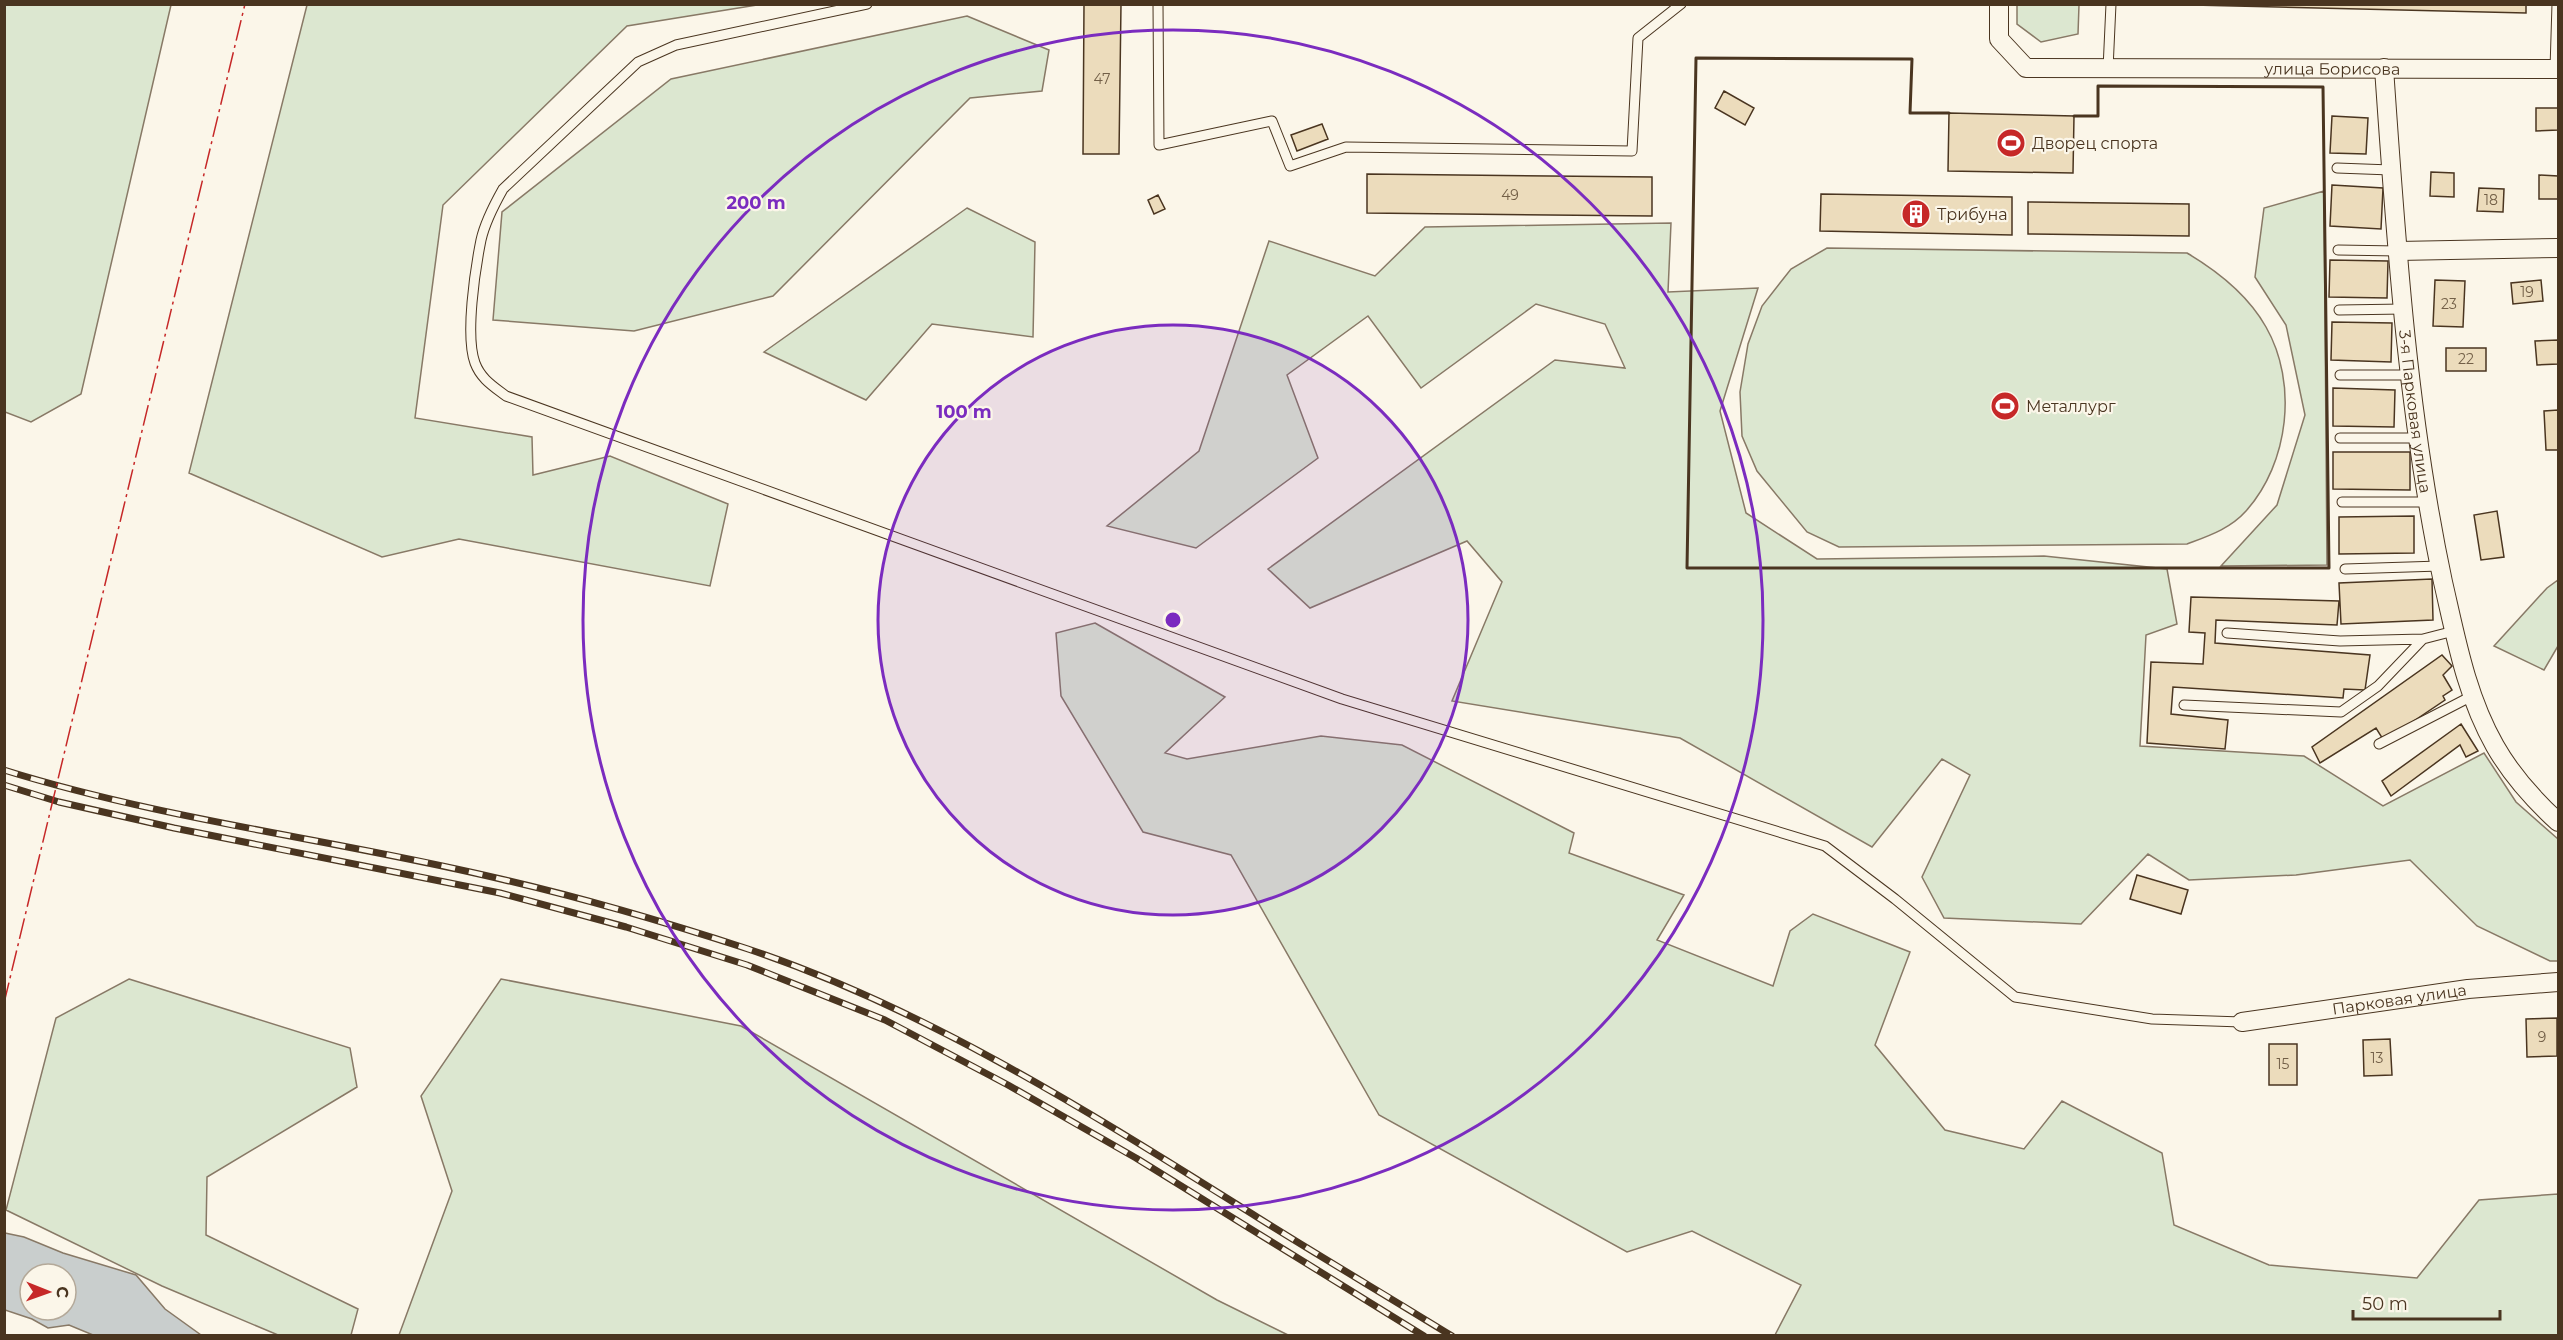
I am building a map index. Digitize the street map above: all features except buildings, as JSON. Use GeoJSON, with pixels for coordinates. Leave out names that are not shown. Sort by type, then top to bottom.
{"type":"FeatureCollection","features":[{"type":"Feature","properties":{"kind":"street","name":"улица Борисова"},"geometry":{"type":"LineString","coordinates":[[1999,4],[1999,39],[2026,68],[2557,69]]}},
{"type":"Feature","properties":{"kind":"street","name":"3-я Парковая улица"},"geometry":{"type":"LineString","coordinates":[[2385,68],[2391,170],[2410,375],[2428,502],[2454,631],[2472,696],[2494,745],[2517,782],[2559,822]]}},
{"type":"Feature","properties":{"kind":"street"},"geometry":{"type":"LineString","coordinates":[[2398,251],[2559,248]]}},
{"type":"Feature","properties":{"kind":"street","name":"Парковая улица"},"geometry":{"type":"LineString","coordinates":[[2242,1022],[2468,989],[2559,982]]}},
{"type":"Feature","properties":{"kind":"lane"},"geometry":{"type":"LineString","coordinates":[[867,4],[676,45],[638,62],[503,189],[493,206],[482,239],[471,318],[471,346],[475,364],[483,379],[506,396],[1342,699],[1825,846],[1895,899],[2015,997],[2152,1019],[2242,1022]]}},
{"type":"Feature","properties":{"kind":"lane"},"geometry":{"type":"LineString","coordinates":[[1158,4],[1159,145],[1272,121],[1290,166],[1346,147],[1632,151],[1638,38],[1681,4]]}},
{"type":"Feature","properties":{"kind":"lane"},"geometry":{"type":"LineString","coordinates":[[2108,69],[2112,4]]}},
{"type":"Feature","properties":{"kind":"lane"},"geometry":{"type":"LineString","coordinates":[[2557,4],[2557,69]]}},
{"type":"Feature","properties":{"kind":"lane"},"geometry":{"type":"LineString","coordinates":[[2337,168],[2391,170]]}},
{"type":"Feature","properties":{"kind":"lane"},"geometry":{"type":"LineString","coordinates":[[2338,250],[2398,251]]}},
{"type":"Feature","properties":{"kind":"lane"},"geometry":{"type":"LineString","coordinates":[[2339,310],[2404,309]]}},
{"type":"Feature","properties":{"kind":"lane"},"geometry":{"type":"LineString","coordinates":[[2340,375],[2410,375]]}},
{"type":"Feature","properties":{"kind":"lane"},"geometry":{"type":"LineString","coordinates":[[2340,438],[2418,438]]}},
{"type":"Feature","properties":{"kind":"lane"},"geometry":{"type":"LineString","coordinates":[[2342,502],[2428,502]]}},
{"type":"Feature","properties":{"kind":"lane"},"geometry":{"type":"LineString","coordinates":[[2345,569],[2440,566]]}},
{"type":"Feature","properties":{"kind":"lane"},"geometry":{"type":"LineString","coordinates":[[2227,633],[2340,641],[2423,639],[2454,631]]}},
{"type":"Feature","properties":{"kind":"lane"},"geometry":{"type":"LineString","coordinates":[[2184,705],[2341,712],[2378,686],[2423,639]]}},
{"type":"Feature","properties":{"kind":"lane"},"geometry":{"type":"LineString","coordinates":[[2379,744],[2472,696]]}},
{"type":"Feature","properties":{"kind":"green space"},"geometry":{"type":"Polygon","coordinates":[[[5,4],[171,5],[81,394],[31,422],[5,412],[5,4]]]}},
{"type":"Feature","properties":{"kind":"green space"},"geometry":{"type":"Polygon","coordinates":[[[307,5],[757,5],[627,26],[443,205],[415,418],[532,437],[533,475],[610,456],[728,504],[710,586],[459,539],[382,557],[189,473],[307,5]]]}},
{"type":"Feature","properties":{"kind":"green space"},"geometry":{"type":"Polygon","coordinates":[[[2017,5],[2079,5],[2078,34],[2041,42],[2017,24],[2017,5]]]}},
{"type":"Feature","properties":{"kind":"green space"},"geometry":{"type":"Polygon","coordinates":[[[967,16],[1049,50],[1042,91],[970,98],[773,296],[634,331],[493,320],[502,212],[671,79],[967,16]]]}},
{"type":"Feature","properties":{"kind":"green space"},"geometry":{"type":"Polygon","coordinates":[[[2324,191],[2327,565],[2221,566],[2277,505],[2305,415],[2286,325],[2255,277],[2264,208],[2324,191]]]}},
{"type":"Feature","properties":{"kind":"green space"},"geometry":{"type":"Polygon","coordinates":[[[967,208],[1035,242],[1033,337],[932,324],[866,400],[764,352],[967,208]]]}},
{"type":"Feature","properties":{"kind":"green space"},"geometry":{"type":"Polygon","coordinates":[[[1671,223],[1668,292],[1758,288],[1720,411],[1746,513],[1817,559],[2044,556],[2167,569],[2177,624],[2146,635],[2140,746],[2304,756],[2383,806],[2484,753],[2516,802],[2558,839],[2558,961],[2550,961],[2477,926],[2410,860],[2296,875],[2189,880],[2148,854],[2081,924],[1944,918],[1922,877],[1970,775],[1942,759],[1872,847],[1680,738],[1452,701],[1502,582],[1467,541],[1310,608],[1268,569],[1555,360],[1625,368],[1605,324],[1536,304],[1421,388],[1368,316],[1287,375],[1318,458],[1196,548],[1107,526],[1199,451],[1269,241],[1375,276],[1425,227],[1671,223]]]}},
{"type":"Feature","properties":{"kind":"green space"},"geometry":{"type":"Polygon","coordinates":[[[1827,248],[2187,253],[2221,276],[2242,295],[2259,315],[2276,349],[2285,397],[2284,422],[2280,446],[2261,492],[2233,523],[2187,544],[1839,547],[1807,532],[1757,471],[1742,436],[1740,392],[1748,344],[1762,306],[1791,269],[1827,248]]]}},
{"type":"Feature","properties":{"kind":"green space"},"geometry":{"type":"Polygon","coordinates":[[[2558,580],[2558,646],[2544,670],[2494,646],[2547,588],[2558,580]]]}},
{"type":"Feature","properties":{"kind":"green space"},"geometry":{"type":"Polygon","coordinates":[[[1095,623],[1225,697],[1165,753],[1187,759],[1321,736],[1402,745],[1574,833],[1569,853],[1684,895],[1657,940],[1773,986],[1790,931],[1813,914],[1910,952],[1875,1045],[1945,1130],[2024,1149],[2062,1101],[2162,1153],[2174,1225],[2269,1265],[2417,1278],[2479,1200],[2558,1194],[2558,1335],[1775,1335],[1801,1285],[1692,1231],[1627,1252],[1379,1115],[1231,855],[1143,832],[1061,696],[1056,633],[1095,623]]]}},
{"type":"Feature","properties":{"kind":"green space"},"geometry":{"type":"Polygon","coordinates":[[[129,979],[350,1048],[357,1087],[207,1177],[206,1235],[358,1309],[351,1335],[278,1335],[162,1286],[6,1210],[56,1018],[129,979]]]}},
{"type":"Feature","properties":{"kind":"green space"},"geometry":{"type":"Polygon","coordinates":[[[501,979],[741,1026],[1217,1300],[1288,1335],[399,1335],[452,1191],[421,1096],[501,979]]]}},
{"type":"Feature","properties":{"kind":"shaded area"},"geometry":{"type":"Polygon","coordinates":[[[5,1233],[24,1237],[63,1253],[136,1275],[165,1309],[201,1335],[93,1335],[69,1325],[48,1328],[37,1322],[78,1322],[78,1262],[18,1262],[18,1314],[5,1310],[5,1233]]]}},
{"type":"Feature","properties":{"kind":"railway"},"geometry":{"type":"LineString","coordinates":[[4,770],[66,788],[191,817],[380,853],[536,887],[688,930],[815,974],[882,1002],[1010,1068],[1135,1141],[1452,1336]]}},
{"type":"Feature","properties":{"kind":"railway"},"geometry":{"type":"LineString","coordinates":[[4,785],[59,802],[174,828],[500,893],[626,927],[747,965],[885,1020],[1008,1085],[1136,1158],[1424,1336]]}},
{"type":"Feature","properties":{"kind":"wall"},"geometry":{"type":"LineString","coordinates":[[1949,113],[1910,113],[1912,59],[1696,58],[1687,568],[2329,568],[2323,87],[2098,86],[2098,116],[2074,116]]}},
{"type":"Feature","properties":{"kind":"power"},"geometry":{"type":"LineString","coordinates":[[4,1003],[245,4]]}},
{"type":"Feature","properties":{"kind":"place","name":"Дворец спорта"},"geometry":{"type":"Point","coordinates":[2011,143]}},
{"type":"Feature","properties":{"kind":"place","name":"Трибуна"},"geometry":{"type":"Point","coordinates":[1916,214]}},
{"type":"Feature","properties":{"kind":"place","name":"Металлург"},"geometry":{"type":"Point","coordinates":[2005,406]}}]}
